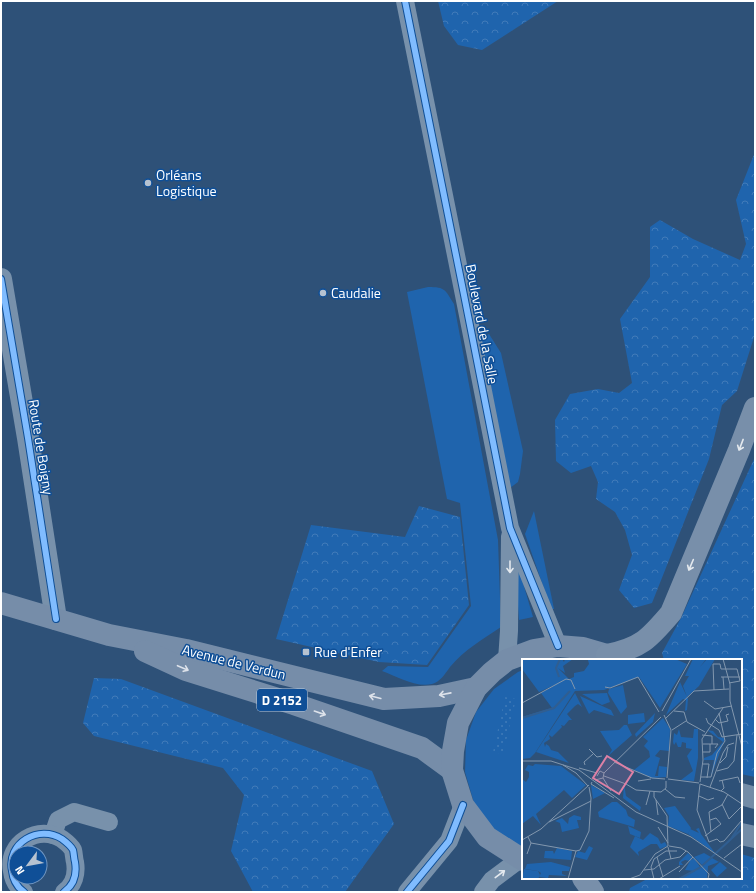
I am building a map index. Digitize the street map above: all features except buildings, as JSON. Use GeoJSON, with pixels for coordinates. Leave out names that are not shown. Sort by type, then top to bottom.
{"type":"FeatureCollection","features":[{"type":"Feature","properties":{"kind":"highway"},"geometry":{"type":"LineString","coordinates":[[611,657],[640,645],[656,631],[670,613],[739,450],[755,408]]}},
{"type":"Feature","properties":{"kind":"highway"},"geometry":{"type":"LineString","coordinates":[[583,879],[593,892]]}},
{"type":"Feature","properties":{"kind":"main road","name":"Avenue de Verdun"},"geometry":{"type":"LineString","coordinates":[[1,603],[110,634],[186,650],[384,699],[439,696],[476,688]]}},
{"type":"Feature","properties":{"kind":"main road","name":"Avenue de Verdun"},"geometry":{"type":"LineString","coordinates":[[110,634],[186,670],[294,704],[422,748],[452,770]]}},
{"type":"Feature","properties":{"kind":"main road"},"geometry":{"type":"LineString","coordinates":[[522,859],[487,837],[463,805],[452,770],[453,751],[458,723],[476,688],[507,660],[534,650],[558,646],[583,648],[611,657]]}},
{"type":"Feature","properties":{"kind":"main road"},"geometry":{"type":"LineString","coordinates":[[742,794],[755,798]]}},
{"type":"Feature","properties":{"kind":"main road"},"geometry":{"type":"LineString","coordinates":[[742,834],[755,837]]}},
{"type":"Feature","properties":{"kind":"street","name":"Boulevard de la Salle"},"geometry":{"type":"LineString","coordinates":[[404,1],[510,528],[558,646]]}},
{"type":"Feature","properties":{"kind":"street","name":"Route de Boigny"},"geometry":{"type":"LineString","coordinates":[[1,279],[28,438],[56,619]]}},
{"type":"Feature","properties":{"kind":"street","name":"Boulevard de la Salle"},"geometry":{"type":"LineString","coordinates":[[507,660],[509,631],[510,528]]}},
{"type":"Feature","properties":{"kind":"street"},"geometry":{"type":"LineString","coordinates":[[407,892],[449,841],[463,805]]}},
{"type":"Feature","properties":{"kind":"street"},"geometry":{"type":"LineString","coordinates":[[53,835],[58,820],[74,812],[109,822]]}},
{"type":"Feature","properties":{"kind":"street"},"geometry":{"type":"LineString","coordinates":[[24,892],[19,888],[13,878],[12,856],[15,848],[26,838],[36,834],[47,833],[57,836],[66,842],[73,850],[77,871],[74,881],[64,892]]}},
{"type":"Feature","properties":{"kind":"street"},"geometry":{"type":"LineString","coordinates":[[483,892],[492,880],[522,859]]}},
{"type":"Feature","properties":{"kind":"green space"},"geometry":{"type":"Polygon","coordinates":[[[438,1],[558,1],[482,50],[458,45],[444,26],[438,1]]]}},
{"type":"Feature","properties":{"kind":"green space"},"geometry":{"type":"Polygon","coordinates":[[[755,152],[755,334],[737,391],[722,405],[709,459],[652,603],[634,608],[619,590],[632,555],[625,530],[615,512],[596,499],[598,482],[591,466],[571,473],[556,461],[555,420],[570,394],[598,389],[619,393],[632,383],[620,319],[650,277],[650,227],[660,220],[693,239],[740,260],[746,244],[736,200],[755,152]]]}},
{"type":"Feature","properties":{"kind":"green space"},"geometry":{"type":"Polygon","coordinates":[[[428,287],[444,290],[454,304],[498,540],[501,627],[461,655],[437,681],[426,685],[413,683],[382,671],[388,666],[428,667],[471,606],[460,503],[447,499],[407,292],[428,287]]]}},
{"type":"Feature","properties":{"kind":"green space"},"geometry":{"type":"Polygon","coordinates":[[[489,334],[501,353],[523,451],[518,482],[510,488],[481,339],[489,334]]]}},
{"type":"Feature","properties":{"kind":"green space"},"geometry":{"type":"Polygon","coordinates":[[[755,457],[755,777],[742,774],[742,659],[664,659],[662,653],[681,618],[755,457]]]}},
{"type":"Feature","properties":{"kind":"green space"},"geometry":{"type":"Polygon","coordinates":[[[419,506],[460,517],[469,605],[427,665],[379,662],[276,639],[311,525],[405,537],[419,506]]]}},
{"type":"Feature","properties":{"kind":"green space"},"geometry":{"type":"Polygon","coordinates":[[[534,511],[554,609],[551,609],[525,534],[534,511]]]}},
{"type":"Feature","properties":{"kind":"green space"},"geometry":{"type":"Polygon","coordinates":[[[517,572],[520,572],[533,617],[519,620],[516,577],[517,572]]]}},
{"type":"Feature","properties":{"kind":"green space"},"geometry":{"type":"Polygon","coordinates":[[[522,670],[522,849],[493,829],[474,803],[465,772],[466,740],[476,712],[494,689],[522,670]]]}},
{"type":"Feature","properties":{"kind":"green space"},"geometry":{"type":"Polygon","coordinates":[[[94,678],[121,679],[372,771],[394,824],[345,892],[253,892],[231,851],[244,795],[223,768],[94,736],[83,723],[94,678]]]}},
{"type":"Feature","properties":{"kind":"green space"},"geometry":{"type":"Polygon","coordinates":[[[505,697],[516,699],[503,754],[493,752],[505,697]]]}},
{"type":"Feature","properties":{"kind":"green space"},"geometry":{"type":"Polygon","coordinates":[[[742,854],[755,858],[755,892],[629,892],[630,888],[647,879],[742,879],[742,854]]]}},
{"type":"Feature","properties":{"kind":"cycle path"},"geometry":{"type":"LineString","coordinates":[[405,1],[510,528],[558,646]]}},
{"type":"Feature","properties":{"kind":"cycle path"},"geometry":{"type":"LineString","coordinates":[[1,279],[28,438],[56,619]]}},
{"type":"Feature","properties":{"kind":"cycle path"},"geometry":{"type":"LineString","coordinates":[[407,892],[449,841],[463,805]]}},
{"type":"Feature","properties":{"kind":"cycle path"},"geometry":{"type":"LineString","coordinates":[[24,892],[17,886],[14,880],[11,861],[14,852],[26,839],[34,835],[44,834],[53,835],[62,839],[73,850],[76,866],[75,875],[72,883],[64,892]]}},
{"type":"Feature","properties":{"kind":"place","name":"Orléans Logistique"},"geometry":{"type":"Point","coordinates":[148,183]}},
{"type":"Feature","properties":{"kind":"place","name":"Caudalie"},"geometry":{"type":"Point","coordinates":[323,293]}},
{"type":"Feature","properties":{"kind":"place","name":"Rue d'Enfer"},"geometry":{"type":"Point","coordinates":[306,652]}}]}
